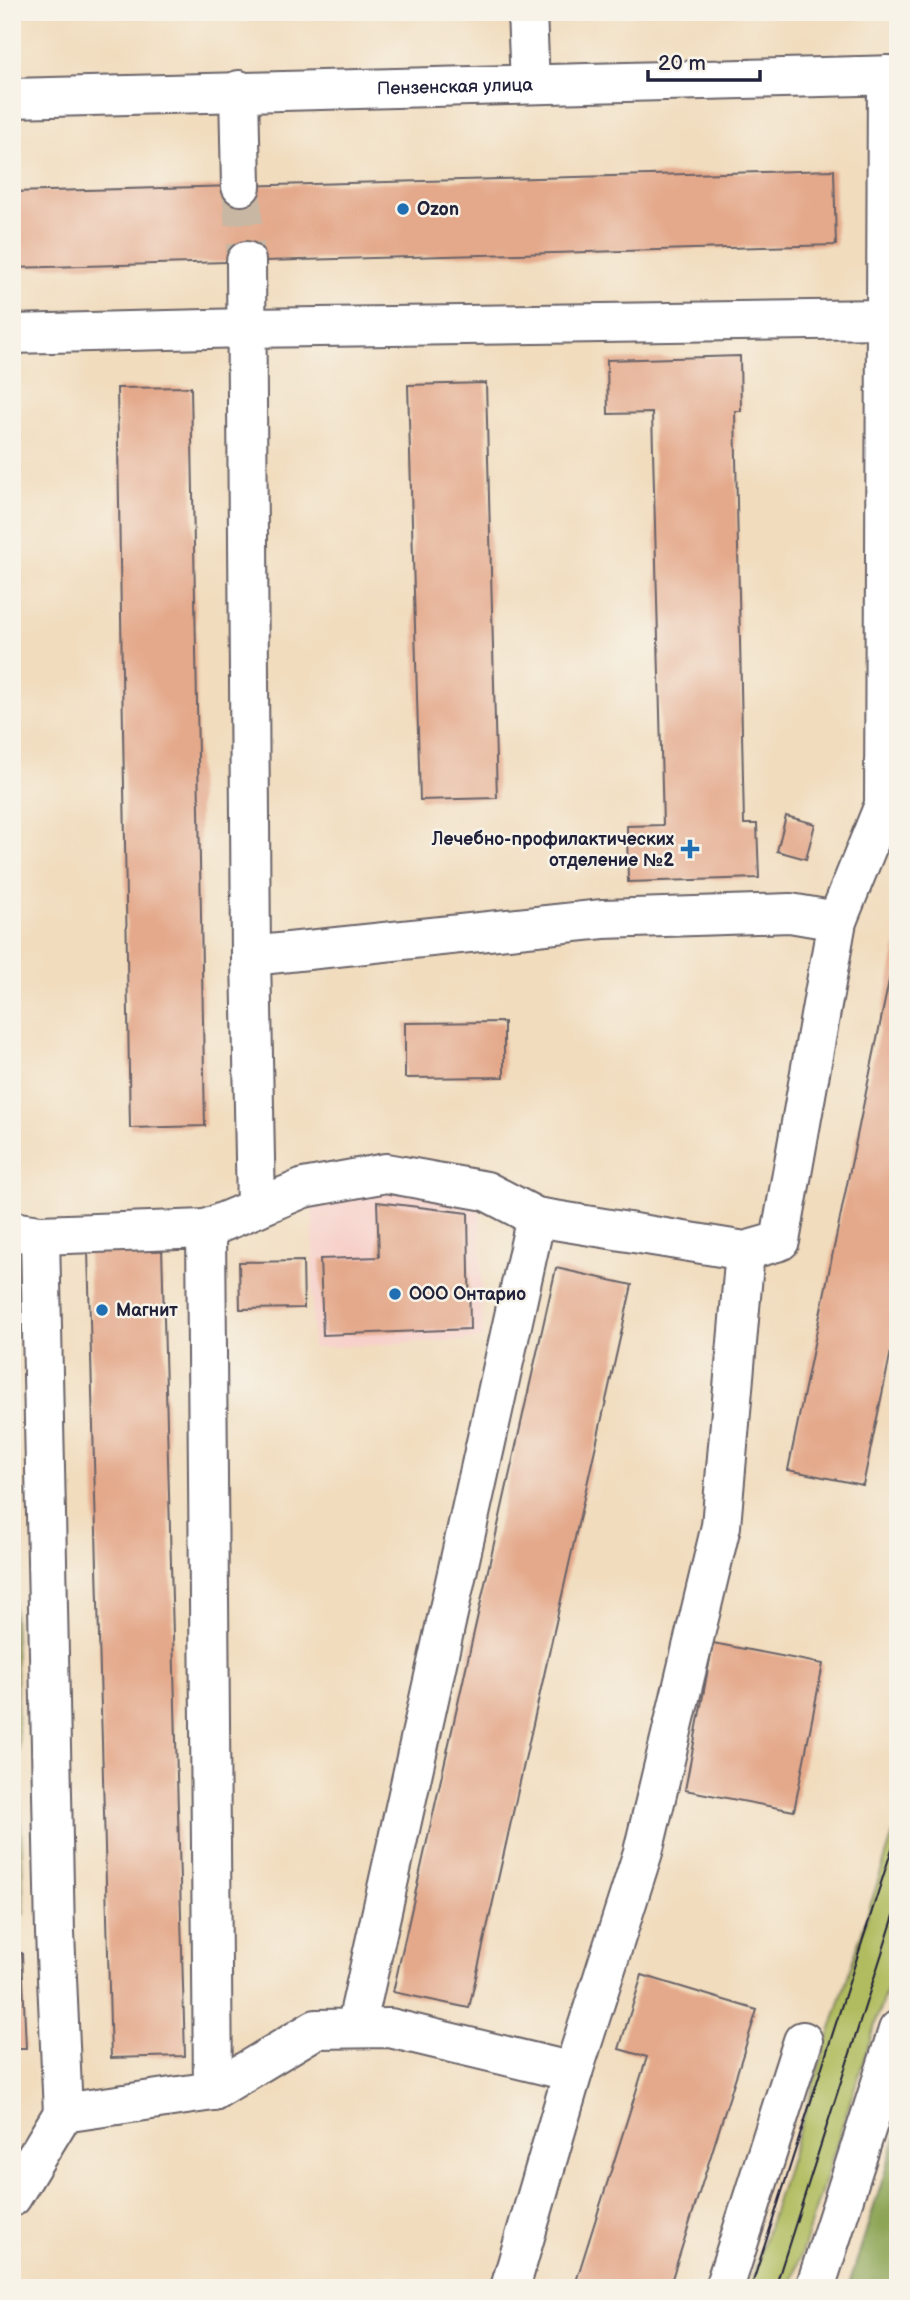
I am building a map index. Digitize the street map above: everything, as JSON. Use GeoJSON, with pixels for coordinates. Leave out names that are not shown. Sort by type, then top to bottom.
{"type":"FeatureCollection","features":[{"type":"Feature","properties":{"kind":"street"},"geometry":{"type":"LineString","coordinates":[[527,12],[530,84]]}},
{"type":"Feature","properties":{"kind":"street"},"geometry":{"type":"LineString","coordinates":[[12,2197],[63,2113],[28,1399],[26,1233],[206,1229],[304,1188],[386,1173],[486,1191],[536,1217],[745,1251],[780,1241],[837,920],[884,805],[887,319],[892,75]]}},
{"type":"Feature","properties":{"kind":"street","name":"Пензенская улица"},"geometry":{"type":"LineString","coordinates":[[12,97],[892,75]]}},
{"type":"Feature","properties":{"kind":"street"},"geometry":{"type":"LineString","coordinates":[[239,90],[241,186]]}},
{"type":"Feature","properties":{"kind":"street"},"geometry":{"type":"LineString","coordinates":[[246,261],[251,956],[256,1208]]}},
{"type":"Feature","properties":{"kind":"street"},"geometry":{"type":"LineString","coordinates":[[12,334],[246,327],[887,319]]}},
{"type":"Feature","properties":{"kind":"street"},"geometry":{"type":"LineString","coordinates":[[251,956],[603,919],[790,913],[837,920]]}},
{"type":"Feature","properties":{"kind":"street"},"geometry":{"type":"LineString","coordinates":[[356,2028],[536,1217]]}},
{"type":"Feature","properties":{"kind":"street"},"geometry":{"type":"LineString","coordinates":[[206,1229],[214,2091]]}},
{"type":"Feature","properties":{"kind":"street"},"geometry":{"type":"LineString","coordinates":[[510,2288],[573,2072],[643,1852],[721,1526],[745,1251]]}},
{"type":"Feature","properties":{"kind":"street"},"geometry":{"type":"LineString","coordinates":[[63,2113],[214,2091],[316,2029],[390,2028],[573,2072]]}},
{"type":"Feature","properties":{"kind":"street"},"geometry":{"type":"LineString","coordinates":[[815,2288],[898,2030]]}},
{"type":"Feature","properties":{"kind":"street"},"geometry":{"type":"LineString","coordinates":[[724,2288],[803,2041]]}},
{"type":"Feature","properties":{"kind":"shaded area","name":"ООО Онтарио"},"geometry":{"type":"Polygon","coordinates":[[[384,1184],[480,1205],[483,1339],[312,1348],[313,1205],[384,1184]]]}},
{"type":"Feature","properties":{"kind":"green space"},"geometry":{"type":"Polygon","coordinates":[[[12,1542],[24,1914],[12,1914],[12,1542]]]}},
{"type":"Feature","properties":{"kind":"green space"},"geometry":{"type":"Polygon","coordinates":[[[898,1818],[898,1953],[790,2288],[749,2288],[898,1818]]]}},
{"type":"Feature","properties":{"kind":"green space"},"geometry":{"type":"Polygon","coordinates":[[[898,2131],[898,2288],[848,2288],[898,2131]]]}},
{"type":"Feature","properties":{"kind":"building"},"geometry":{"type":"Polygon","coordinates":[[[834,170],[836,245],[12,268],[12,192],[834,170]]]}},
{"type":"Feature","properties":{"kind":"building"},"geometry":{"type":"Polygon","coordinates":[[[740,356],[741,411],[735,411],[744,824],[757,824],[759,878],[628,882],[627,826],[663,825],[652,413],[608,414],[607,360],[740,356]]]}},
{"type":"Feature","properties":{"kind":"building"},"geometry":{"type":"Polygon","coordinates":[[[486,383],[497,798],[420,800],[408,385],[486,383]]]}},
{"type":"Feature","properties":{"kind":"building"},"geometry":{"type":"Polygon","coordinates":[[[191,387],[205,1126],[130,1128],[117,388],[191,387]]]}},
{"type":"Feature","properties":{"kind":"building"},"geometry":{"type":"Polygon","coordinates":[[[786,816],[815,824],[806,859],[777,851],[786,816]]]}},
{"type":"Feature","properties":{"kind":"building"},"geometry":{"type":"Polygon","coordinates":[[[897,942],[898,1318],[863,1485],[788,1470],[897,942]]]}},
{"type":"Feature","properties":{"kind":"building"},"geometry":{"type":"Polygon","coordinates":[[[504,1022],[504,1077],[405,1078],[405,1023],[504,1022]]]}},
{"type":"Feature","properties":{"kind":"building","name":"ООО Онтарио"},"geometry":{"type":"Polygon","coordinates":[[[377,1202],[468,1213],[470,1329],[323,1335],[320,1259],[379,1257],[377,1202]]]}},
{"type":"Feature","properties":{"kind":"building"},"geometry":{"type":"Polygon","coordinates":[[[162,1248],[185,2056],[111,2058],[88,1251],[162,1248]]]}},
{"type":"Feature","properties":{"kind":"building"},"geometry":{"type":"Polygon","coordinates":[[[303,1261],[304,1308],[240,1309],[239,1262],[303,1261]]]}},
{"type":"Feature","properties":{"kind":"building"},"geometry":{"type":"Polygon","coordinates":[[[556,1268],[632,1285],[469,2008],[393,1992],[556,1268]]]}},
{"type":"Feature","properties":{"kind":"building"},"geometry":{"type":"Polygon","coordinates":[[[713,1643],[823,1664],[794,1811],[685,1790],[713,1643]]]}},
{"type":"Feature","properties":{"kind":"building"},"geometry":{"type":"Polygon","coordinates":[[[22,1953],[26,2049],[12,2049],[12,1954],[22,1953]]]}},
{"type":"Feature","properties":{"kind":"building"},"geometry":{"type":"Polygon","coordinates":[[[642,1975],[757,2010],[669,2288],[574,2288],[647,2057],[619,2049],[642,1975]]]}},
{"type":"Feature","properties":{"kind":"tunnel"},"geometry":{"type":"LineString","coordinates":[[241,186],[246,261]]}},
{"type":"Feature","properties":{"kind":"tram line"},"geometry":{"type":"LineString","coordinates":[[751,2288],[898,1830]]}},
{"type":"Feature","properties":{"kind":"tram line"},"geometry":{"type":"LineString","coordinates":[[775,2288],[898,1903]]}},
{"type":"Feature","properties":{"kind":"place","name":"Ozon"},"geometry":{"type":"Point","coordinates":[403,209]}},
{"type":"Feature","properties":{"kind":"place","name":"Лечебно-профилактических отделение №2"},"geometry":{"type":"Point","coordinates":[690,849]}},
{"type":"Feature","properties":{"kind":"place","name":"ООО Онтарио"},"geometry":{"type":"Point","coordinates":[395,1294]}},
{"type":"Feature","properties":{"kind":"place","name":"Магнит"},"geometry":{"type":"Point","coordinates":[102,1310]}}]}
